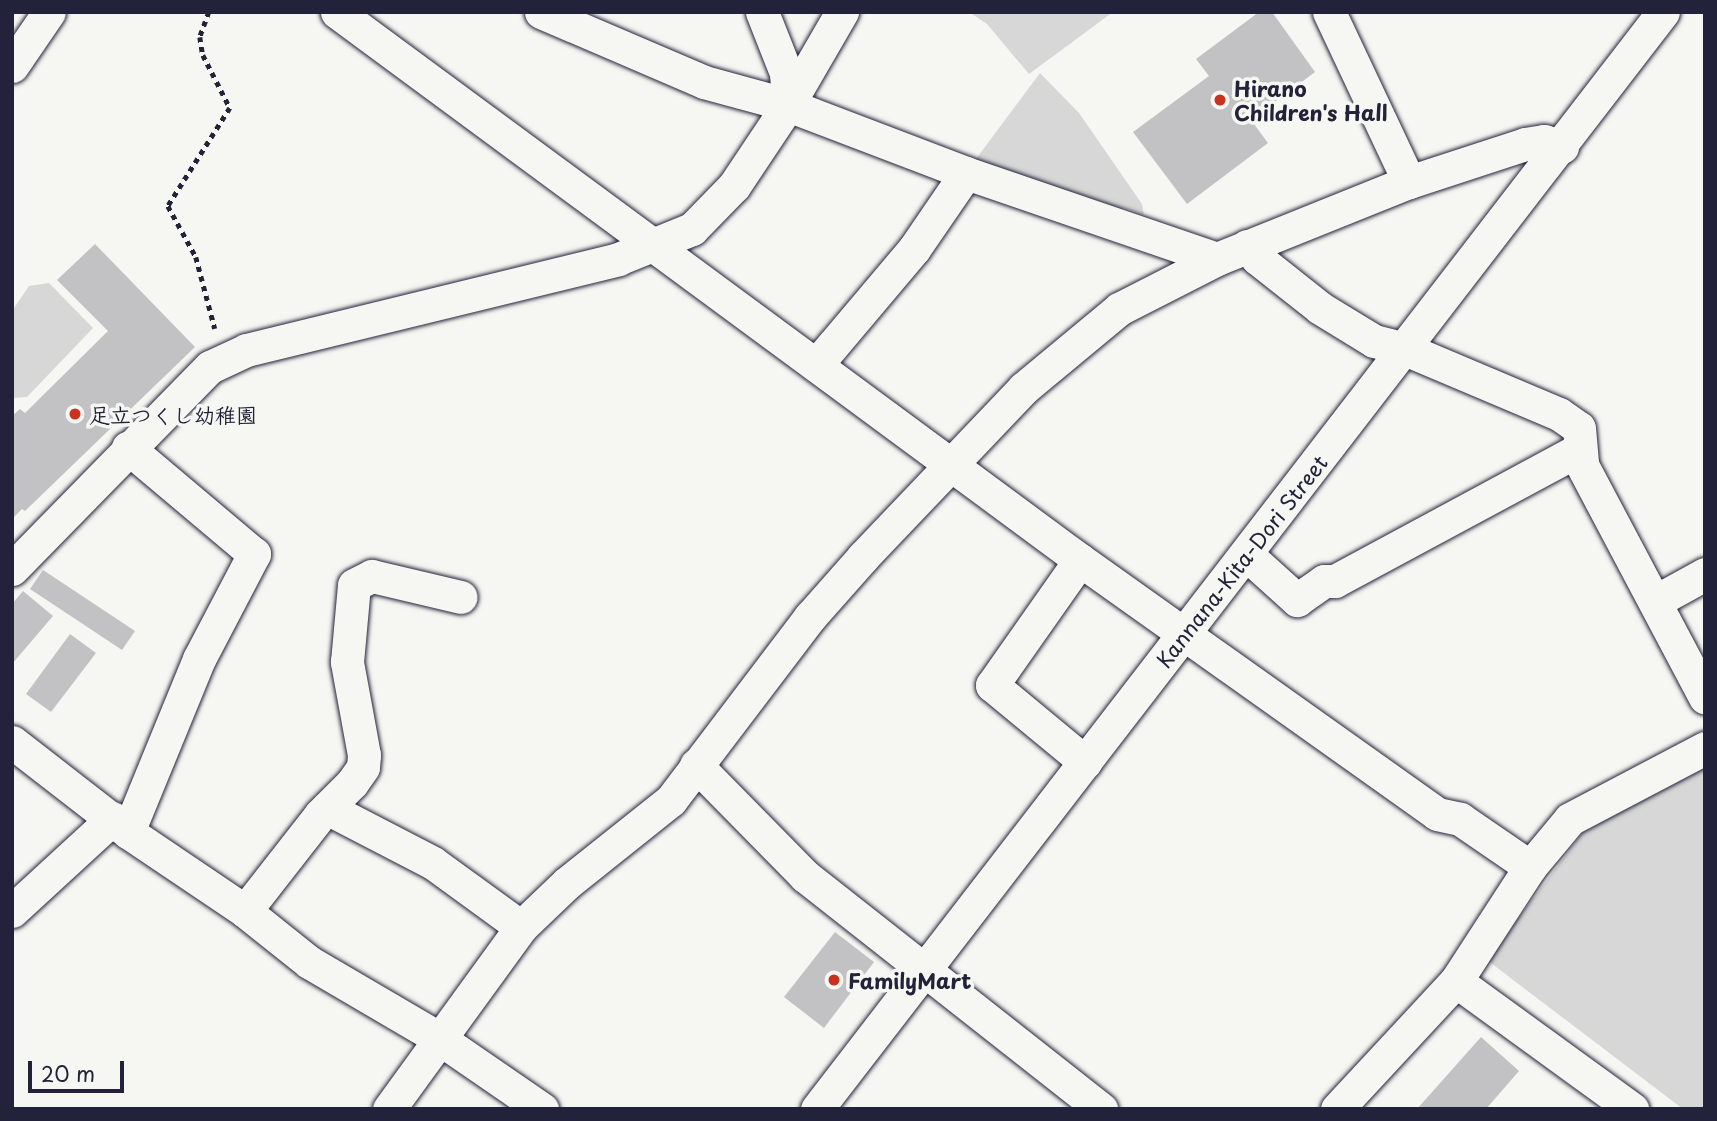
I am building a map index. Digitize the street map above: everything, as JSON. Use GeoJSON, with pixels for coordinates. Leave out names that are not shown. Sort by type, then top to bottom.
{"type":"FeatureCollection","features":[{"type":"Feature","properties":{"kind":"street"},"geometry":{"type":"LineString","coordinates":[[337,12],[1080,560],[1437,814],[1460,820],[1530,867]]}},
{"type":"Feature","properties":{"kind":"street"},"geometry":{"type":"LineString","coordinates":[[541,12],[704,82],[789,105],[966,173],[1257,258],[1320,307],[1379,344],[1405,349],[1559,414],[1579,428],[1582,465],[1705,697]]}},
{"type":"Feature","properties":{"kind":"street"},"geometry":{"type":"LineString","coordinates":[[762,12],[786,73],[789,105]]}},
{"type":"Feature","properties":{"kind":"street"},"geometry":{"type":"LineString","coordinates":[[12,569],[210,367],[246,350],[618,259],[692,229],[734,186],[789,105],[842,12]]}},
{"type":"Feature","properties":{"kind":"street"},"geometry":{"type":"LineString","coordinates":[[1329,12],[1409,182]]}},
{"type":"Feature","properties":{"kind":"street","name":"Kannana-Kita-Dori Street"},"geometry":{"type":"LineString","coordinates":[[817,1109],[1562,147],[1663,12]]}},
{"type":"Feature","properties":{"kind":"street"},"geometry":{"type":"LineString","coordinates":[[12,66],[41,15]]}},
{"type":"Feature","properties":{"kind":"street"},"geometry":{"type":"LineString","coordinates":[[389,1109],[521,927],[567,883],[671,800],[810,617],[1024,388],[1119,309],[1172,279],[1232,252],[1409,182],[1525,144],[1544,141],[1562,147]]}},
{"type":"Feature","properties":{"kind":"street"},"geometry":{"type":"LineString","coordinates":[[816,365],[914,249],[966,173]]}},
{"type":"Feature","properties":{"kind":"street"},"geometry":{"type":"LineString","coordinates":[[12,911],[121,825],[199,659],[254,554],[128,448]]}},
{"type":"Feature","properties":{"kind":"street"},"geometry":{"type":"LineString","coordinates":[[1247,554],[1297,600],[1324,581],[1335,581],[1580,449]]}},
{"type":"Feature","properties":{"kind":"street"},"geometry":{"type":"LineString","coordinates":[[1080,560],[992,685],[1085,762]]}},
{"type":"Feature","properties":{"kind":"street"},"geometry":{"type":"LineString","coordinates":[[1656,601],[1705,574]]}},
{"type":"Feature","properties":{"kind":"street"},"geometry":{"type":"LineString","coordinates":[[245,911],[363,767],[364,755],[346,662],[354,585],[372,576],[461,597]]}},
{"type":"Feature","properties":{"kind":"street"},"geometry":{"type":"LineString","coordinates":[[12,742],[121,825],[245,911],[309,962],[440,1039],[542,1109]]}},
{"type":"Feature","properties":{"kind":"street"},"geometry":{"type":"LineString","coordinates":[[1337,1109],[1456,981],[1530,867],[1570,819],[1705,748]]}},
{"type":"Feature","properties":{"kind":"street"},"geometry":{"type":"LineString","coordinates":[[696,765],[805,876],[1101,1109]]}},
{"type":"Feature","properties":{"kind":"street"},"geometry":{"type":"LineString","coordinates":[[327,808],[433,863],[521,927]]}},
{"type":"Feature","properties":{"kind":"street"},"geometry":{"type":"LineString","coordinates":[[1456,981],[1632,1109]]}},
{"type":"Feature","properties":{"kind":"path"},"geometry":{"type":"LineString","coordinates":[[209,12],[200,37],[203,55],[230,108],[168,206],[196,257],[223,361]]}},
{"type":"Feature","properties":{"kind":"shaded area"},"geometry":{"type":"Polygon","coordinates":[[[969,12],[1113,12],[1029,74],[987,24],[969,12]]]}},
{"type":"Feature","properties":{"kind":"shaded area"},"geometry":{"type":"Polygon","coordinates":[[[1040,73],[1079,113],[1142,204],[1144,215],[1124,208],[1112,213],[973,163],[1040,73]]]}},
{"type":"Feature","properties":{"kind":"shaded area"},"geometry":{"type":"Polygon","coordinates":[[[49,283],[93,328],[27,397],[12,398],[12,311],[29,286],[49,283]]]}},
{"type":"Feature","properties":{"kind":"shaded area"},"geometry":{"type":"Polygon","coordinates":[[[1705,760],[1705,1109],[1683,1109],[1487,960],[1590,823],[1705,760]]]}},
{"type":"Feature","properties":{"kind":"building"},"geometry":{"type":"Polygon","coordinates":[[[1259,12],[1272,12],[1315,72],[1251,120],[1268,143],[1187,204],[1133,132],[1209,76],[1196,59],[1259,12]]]}},
{"type":"Feature","properties":{"kind":"building"},"geometry":{"type":"Polygon","coordinates":[[[95,244],[195,347],[25,511],[22,509],[12,519],[12,416],[20,409],[25,413],[108,331],[57,280],[95,244]]]}},
{"type":"Feature","properties":{"kind":"building"},"geometry":{"type":"Polygon","coordinates":[[[43,570],[135,631],[122,650],[30,589],[43,570]]]}},
{"type":"Feature","properties":{"kind":"building"},"geometry":{"type":"Polygon","coordinates":[[[23,591],[53,616],[12,664],[12,604],[23,591]]]}},
{"type":"Feature","properties":{"kind":"building"},"geometry":{"type":"Polygon","coordinates":[[[70,634],[96,653],[51,712],[26,694],[70,634]]]}},
{"type":"Feature","properties":{"kind":"building"},"geometry":{"type":"Polygon","coordinates":[[[835,932],[874,962],[824,1028],[784,997],[835,932]]]}},
{"type":"Feature","properties":{"kind":"building"},"geometry":{"type":"Polygon","coordinates":[[[1481,1037],[1519,1071],[1486,1109],[1417,1109],[1481,1037]]]}},
{"type":"Feature","properties":{"kind":"place","name":"Hirano Children's Hall"},"geometry":{"type":"Point","coordinates":[1220,100]}},
{"type":"Feature","properties":{"kind":"place","name":"足立つくし幼稚園"},"geometry":{"type":"Point","coordinates":[75,414]}},
{"type":"Feature","properties":{"kind":"place","name":"FamilyMart"},"geometry":{"type":"Point","coordinates":[834,980]}}]}
